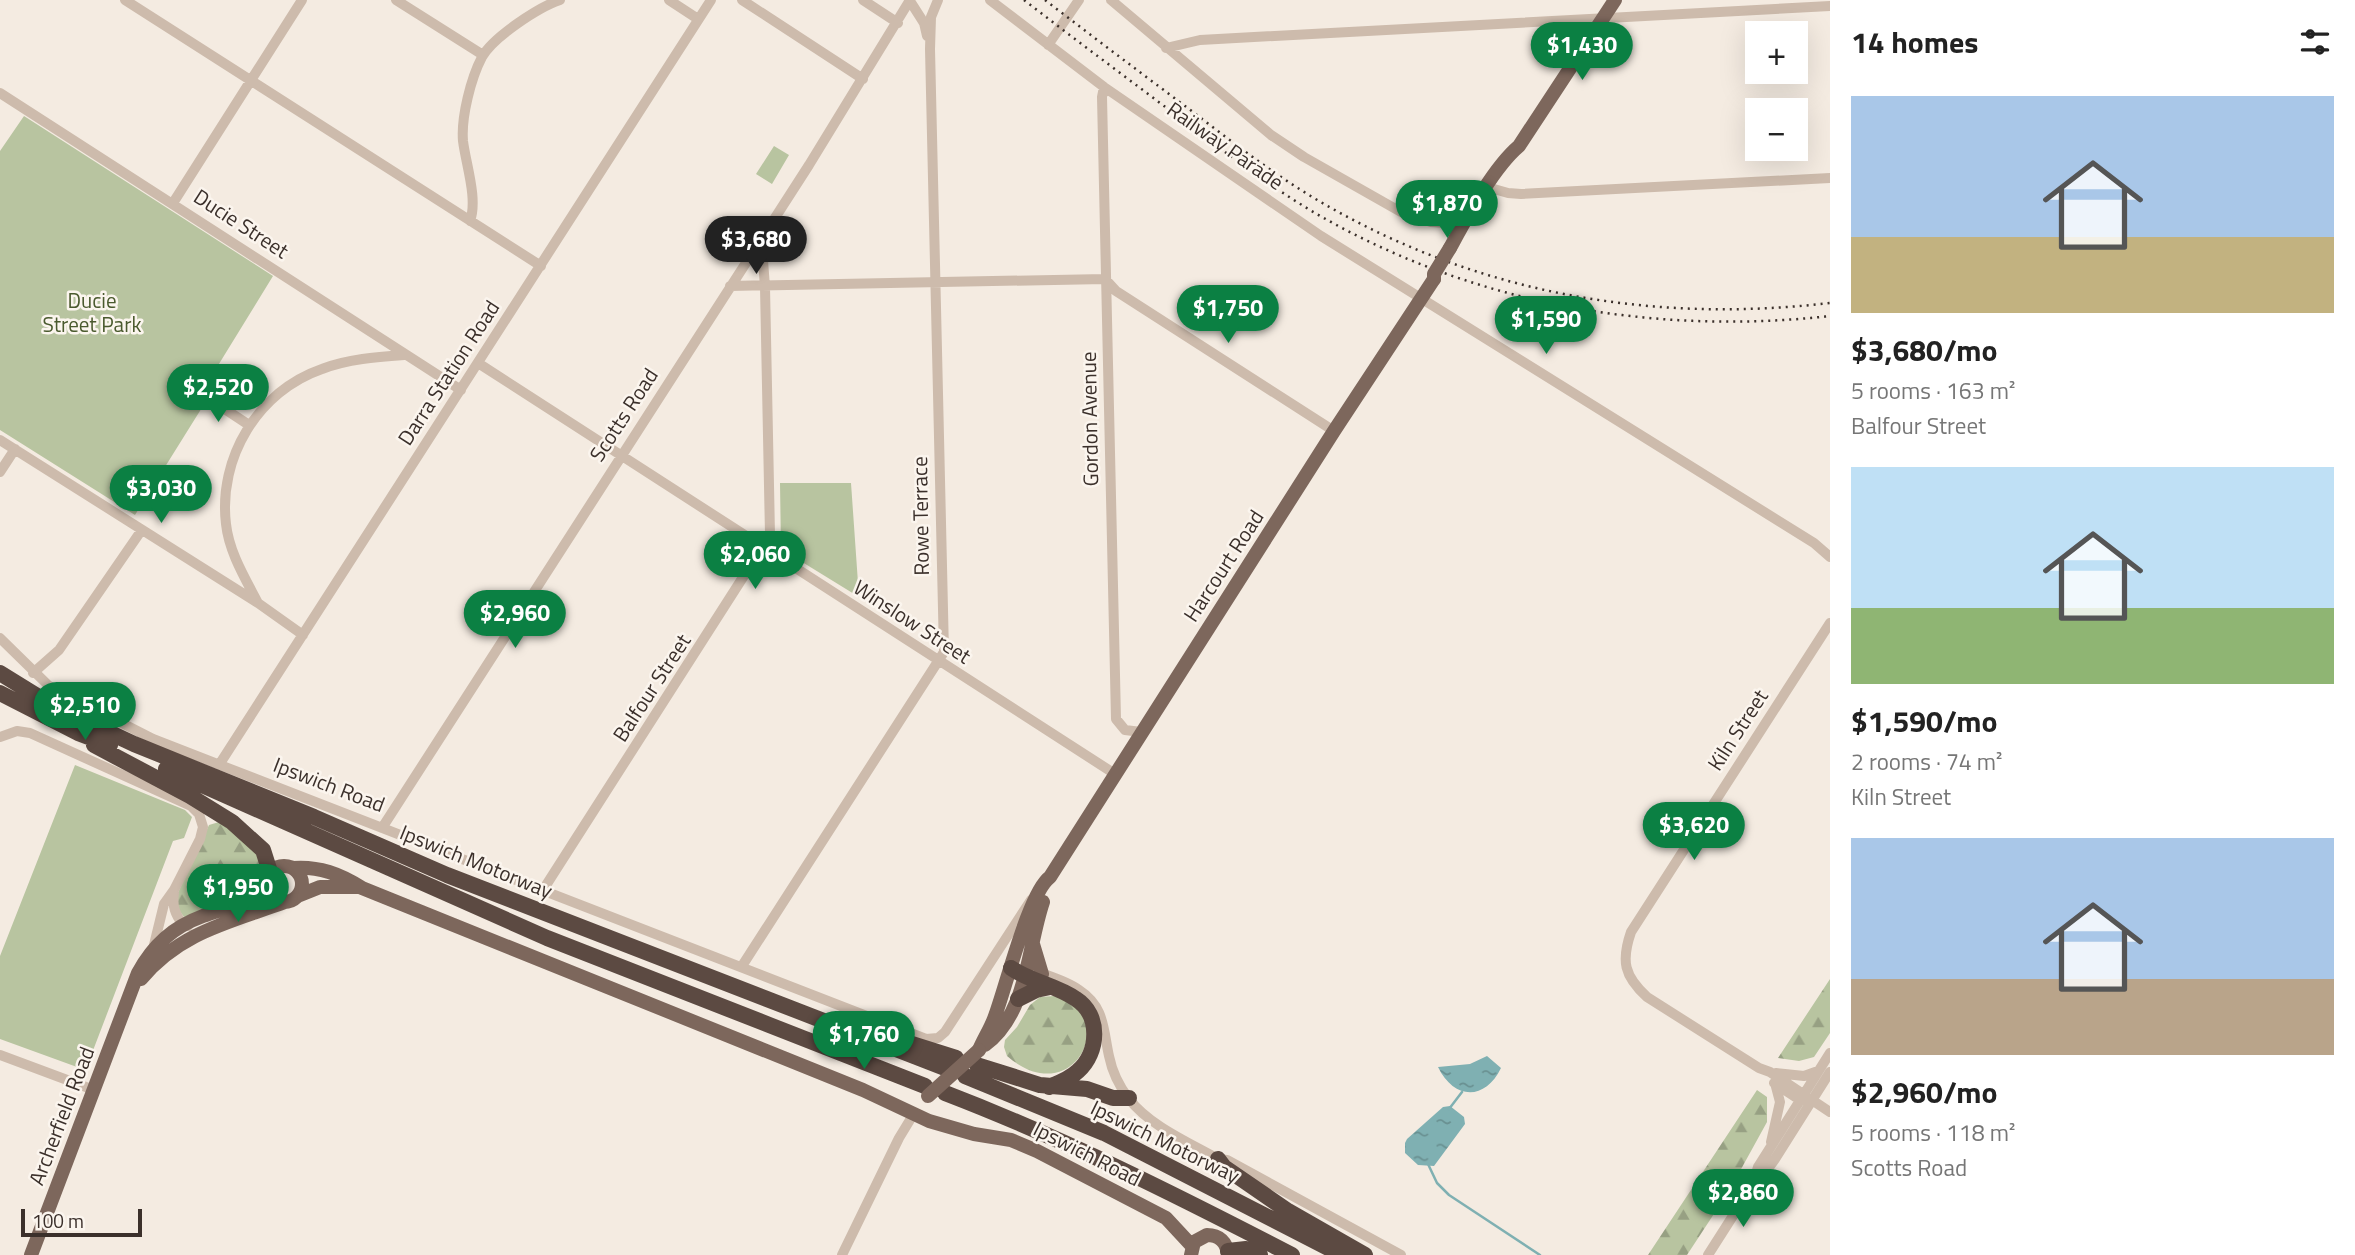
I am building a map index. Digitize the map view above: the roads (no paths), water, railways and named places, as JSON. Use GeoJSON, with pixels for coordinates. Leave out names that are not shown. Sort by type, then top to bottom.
{"type":"FeatureCollection","features":[{"type":"Feature","properties":{"kind":"highway","name":"Ipswich Motorway"},"geometry":{"type":"LineString","coordinates":[[0,673],[55,707],[134,744],[314,817],[447,875],[852,1033],[866,1030],[951,1063]]}},
{"type":"Feature","properties":{"kind":"highway","name":"Ipswich Motorway"},"geometry":{"type":"LineString","coordinates":[[0,693],[78,733],[194,781],[547,938],[927,1091]]}},
{"type":"Feature","properties":{"kind":"highway"},"geometry":{"type":"LineString","coordinates":[[78,733],[96,746],[190,796],[232,822],[263,850],[268,878]]}},
{"type":"Feature","properties":{"kind":"highway"},"geometry":{"type":"LineString","coordinates":[[1020,971],[1046,980],[1081,1003],[1088,1011],[1095,1031],[1091,1053],[1080,1070],[1049,1087]]}},
{"type":"Feature","properties":{"kind":"highway"},"geometry":{"type":"LineString","coordinates":[[1018,999],[1036,990],[1046,980]]}},
{"type":"Feature","properties":{"kind":"highway","name":"Ipswich Motorway"},"geometry":{"type":"LineString","coordinates":[[974,1064],[1342,1255]]}},
{"type":"Feature","properties":{"kind":"highway"},"geometry":{"type":"LineString","coordinates":[[974,1064],[1049,1087],[1087,1089],[1113,1098],[1129,1098]]}},
{"type":"Feature","properties":{"kind":"highway","name":"Ipswich Motorway"},"geometry":{"type":"LineString","coordinates":[[945,1093],[1025,1124],[1101,1158],[1292,1255]]}},
{"type":"Feature","properties":{"kind":"highway"},"geometry":{"type":"LineString","coordinates":[[1218,1158],[1224,1167],[1287,1211],[1365,1255]]}},
{"type":"Feature","properties":{"kind":"highway"},"geometry":{"type":"LineString","coordinates":[[1228,1253],[1246,1249],[1260,1255]]}},
{"type":"Feature","properties":{"kind":"main road"},"geometry":{"type":"LineString","coordinates":[[1452,247],[1512,152],[1519,146],[1615,0]]}},
{"type":"Feature","properties":{"kind":"main road"},"geometry":{"type":"LineString","coordinates":[[1452,247],[1464,224],[1491,189]]}},
{"type":"Feature","properties":{"kind":"main road","name":"Harcourt Road"},"geometry":{"type":"LineString","coordinates":[[974,1064],[1032,942],[1050,877],[1334,431],[1422,298],[1452,247]]}},
{"type":"Feature","properties":{"kind":"main road"},"geometry":{"type":"LineString","coordinates":[[281,866],[293,867],[301,877],[300,895],[285,902],[274,899],[269,895],[268,878],[281,866]]}},
{"type":"Feature","properties":{"kind":"main road","name":"Ipswich Road"},"geometry":{"type":"LineString","coordinates":[[293,867],[323,869],[341,875],[362,888],[863,1090],[913,1115],[953,1129],[1024,1145],[1166,1218],[1218,1237],[1226,1245],[1228,1253]]}},
{"type":"Feature","properties":{"kind":"main road","name":"Harcourt Road"},"geometry":{"type":"LineString","coordinates":[[913,1115],[927,1091],[974,1064],[1001,1030],[1018,999],[1020,971],[1036,896],[1043,882],[1050,877]]}},
{"type":"Feature","properties":{"kind":"main road","name":"Archerfield Road"},"geometry":{"type":"LineString","coordinates":[[31,1255],[138,973],[153,949],[183,925],[244,903],[268,878]]}},
{"type":"Feature","properties":{"kind":"main road","name":"Ipswich Road"},"geometry":{"type":"LineString","coordinates":[[300,895],[320,887],[362,888]]}},
{"type":"Feature","properties":{"kind":"main road","name":"Archerfield Road"},"geometry":{"type":"LineString","coordinates":[[132,991],[160,958],[180,943],[203,931],[285,902]]}},
{"type":"Feature","properties":{"kind":"main road"},"geometry":{"type":"LineString","coordinates":[[1032,942],[1046,980]]}},
{"type":"Feature","properties":{"kind":"main road","name":"Ipswich Road"},"geometry":{"type":"LineString","coordinates":[[1166,1218],[1191,1251]]}},
{"type":"Feature","properties":{"kind":"main road"},"geometry":{"type":"LineString","coordinates":[[1191,1251],[1198,1239],[1207,1235]]}},
{"type":"Feature","properties":{"kind":"street"},"geometry":{"type":"LineString","coordinates":[[173,203],[302,0]]}},
{"type":"Feature","properties":{"kind":"street"},"geometry":{"type":"LineString","coordinates":[[396,0],[483,55]]}},
{"type":"Feature","properties":{"kind":"street"},"geometry":{"type":"LineString","coordinates":[[470,221],[473,200],[463,136],[466,104],[483,55],[514,26],[543,6],[560,0]]}},
{"type":"Feature","properties":{"kind":"street"},"geometry":{"type":"LineString","coordinates":[[669,0],[698,19]]}},
{"type":"Feature","properties":{"kind":"street","name":"Darra Station Road"},"geometry":{"type":"LineString","coordinates":[[219,765],[710,0]]}},
{"type":"Feature","properties":{"kind":"street"},"geometry":{"type":"LineString","coordinates":[[742,0],[863,79]]}},
{"type":"Feature","properties":{"kind":"street"},"geometry":{"type":"LineString","coordinates":[[863,0],[898,23]]}},
{"type":"Feature","properties":{"kind":"street","name":"Scotts Road"},"geometry":{"type":"LineString","coordinates":[[382,828],[753,252],[910,0]]}},
{"type":"Feature","properties":{"kind":"street","name":"Rowe Terrace"},"geometry":{"type":"LineString","coordinates":[[910,0],[925,23],[930,49]]}},
{"type":"Feature","properties":{"kind":"street","name":"Scotts Road"},"geometry":{"type":"LineString","coordinates":[[898,23],[937,0]]}},
{"type":"Feature","properties":{"kind":"street","name":"Rowe Terrace"},"geometry":{"type":"LineString","coordinates":[[742,966],[943,652],[930,49],[932,17],[937,0]]}},
{"type":"Feature","properties":{"kind":"street","name":"Railway Parade"},"geometry":{"type":"LineString","coordinates":[[983,0],[1013,18]]}},
{"type":"Feature","properties":{"kind":"street","name":"Railway Parade"},"geometry":{"type":"LineString","coordinates":[[990,0],[1104,87],[1321,236],[1422,298]]}},
{"type":"Feature","properties":{"kind":"street"},"geometry":{"type":"LineString","coordinates":[[1048,45],[1079,0]]}},
{"type":"Feature","properties":{"kind":"street"},"geometry":{"type":"LineString","coordinates":[[1111,0],[1282,142],[1383,204],[1431,222],[1449,233],[1452,247]]}},
{"type":"Feature","properties":{"kind":"street"},"geometry":{"type":"LineString","coordinates":[[127,1],[541,266]]}},
{"type":"Feature","properties":{"kind":"street"},"geometry":{"type":"LineString","coordinates":[[1166,48],[1200,40],[1830,6]]}},
{"type":"Feature","properties":{"kind":"street","name":"Gordon Avenue"},"geometry":{"type":"LineString","coordinates":[[1104,87],[1105,279],[1116,719],[1125,730],[1141,732]]}},
{"type":"Feature","properties":{"kind":"street","name":"Ducie Street"},"geometry":{"type":"LineString","coordinates":[[0,93],[461,390]]}},
{"type":"Feature","properties":{"kind":"street"},"geometry":{"type":"LineString","coordinates":[[1491,189],[1521,194],[1830,178]]}},
{"type":"Feature","properties":{"kind":"street"},"geometry":{"type":"LineString","coordinates":[[1431,222],[1464,224]]}},
{"type":"Feature","properties":{"kind":"street","name":"Balfour Street"},"geometry":{"type":"LineString","coordinates":[[544,890],[770,535],[765,287],[763,260],[753,252]]}},
{"type":"Feature","properties":{"kind":"street"},"geometry":{"type":"LineString","coordinates":[[730,286],[1105,279],[1116,291],[1334,431]]}},
{"type":"Feature","properties":{"kind":"street"},"geometry":{"type":"LineString","coordinates":[[1422,298],[1814,543],[1830,556]]}},
{"type":"Feature","properties":{"kind":"street"},"geometry":{"type":"LineString","coordinates":[[369,357],[375,347],[375,334]]}},
{"type":"Feature","properties":{"kind":"street"},"geometry":{"type":"LineString","coordinates":[[258,603],[240,568],[226,525],[228,471],[235,450],[249,425],[262,408],[296,381],[322,369],[369,357],[405,355]]}},
{"type":"Feature","properties":{"kind":"street","name":"Winslow Street"},"geometry":{"type":"LineString","coordinates":[[478,363],[1115,774]]}},
{"type":"Feature","properties":{"kind":"street"},"geometry":{"type":"LineString","coordinates":[[205,397],[249,425]]}},
{"type":"Feature","properties":{"kind":"street"},"geometry":{"type":"LineString","coordinates":[[0,440],[258,603],[303,635]]}},
{"type":"Feature","properties":{"kind":"street"},"geometry":{"type":"LineString","coordinates":[[0,472],[15,450]]}},
{"type":"Feature","properties":{"kind":"street"},"geometry":{"type":"LineString","coordinates":[[33,673],[59,650],[141,531]]}},
{"type":"Feature","properties":{"kind":"street"},"geometry":{"type":"LineString","coordinates":[[226,584],[240,568]]}},
{"type":"Feature","properties":{"kind":"street","name":"Kiln Street"},"geometry":{"type":"LineString","coordinates":[[1830,623],[1631,933],[1625,951],[1626,967],[1636,987],[1647,997],[1830,1112]]}},
{"type":"Feature","properties":{"kind":"street","name":"Ipswich Road"},"geometry":{"type":"LineString","coordinates":[[0,638],[33,673],[58,692],[122,725],[915,1036],[938,1038]]}},
{"type":"Feature","properties":{"kind":"street"},"geometry":{"type":"LineString","coordinates":[[0,737],[17,731],[30,733],[191,806],[199,814],[203,827],[200,839],[164,904],[153,949]]}},
{"type":"Feature","properties":{"kind":"street"},"geometry":{"type":"LineString","coordinates":[[174,890],[175,914],[183,925],[203,931]]}},
{"type":"Feature","properties":{"kind":"street","name":"Harcourt Road"},"geometry":{"type":"LineString","coordinates":[[938,1038],[945,1032],[1026,904],[1036,896]]}},
{"type":"Feature","properties":{"kind":"street"},"geometry":{"type":"LineString","coordinates":[[1046,980],[1076,988],[1096,1005],[1105,1027],[1111,1064],[1129,1098],[1153,1120],[1218,1158],[1227,1160],[1401,1255]]}},
{"type":"Feature","properties":{"kind":"street"},"geometry":{"type":"LineString","coordinates":[[1752,1186],[1758,1167],[1824,1071],[1830,1053]]}},
{"type":"Feature","properties":{"kind":"street"},"geometry":{"type":"LineString","coordinates":[[0,1055],[94,1090]]}},
{"type":"Feature","properties":{"kind":"street"},"geometry":{"type":"LineString","coordinates":[[1770,1149],[1780,1102],[1774,1078],[1804,1076],[1824,1071]]}},
{"type":"Feature","properties":{"kind":"street"},"geometry":{"type":"LineString","coordinates":[[1708,1255],[1752,1186],[1765,1173],[1805,1098]]}},
{"type":"Feature","properties":{"kind":"street"},"geometry":{"type":"LineString","coordinates":[[842,1255],[913,1115]]}},
{"type":"Feature","properties":{"kind":"water"},"geometry":{"type":"Polygon","coordinates":[[[1487,1056],[1501,1068],[1487,1086],[1478,1091],[1461,1091],[1452,1086],[1438,1067],[1470,1064],[1487,1056]]]}},
{"type":"Feature","properties":{"kind":"water"},"geometry":{"type":"Polygon","coordinates":[[[1450,1106],[1464,1117],[1465,1124],[1434,1166],[1418,1165],[1405,1153],[1407,1139],[1443,1107],[1450,1106]]]}},
{"type":"Feature","properties":{"kind":"waterway"},"geometry":{"type":"LineString","coordinates":[[1449,1109],[1462,1092]]}},
{"type":"Feature","properties":{"kind":"waterway"},"geometry":{"type":"LineString","coordinates":[[1428,1164],[1437,1183],[1449,1195],[1540,1255]]}},
{"type":"Feature","properties":{"kind":"railway"},"geometry":{"type":"LineString","coordinates":[[1024,0],[1292,199],[1370,242],[1432,269],[1496,290],[1561,305],[1628,316],[1695,321],[1762,321],[1830,316]]}},
{"type":"Feature","properties":{"kind":"railway"},"geometry":{"type":"LineString","coordinates":[[1045,0],[1285,180],[1379,233],[1440,259],[1502,279],[1566,294],[1631,304],[1696,309],[1830,303]]}},
{"type":"Feature","properties":{"kind":"park label","name":"Ducie Street Park"},"geometry":{"type":"Point","coordinates":[92,313]}}]}
